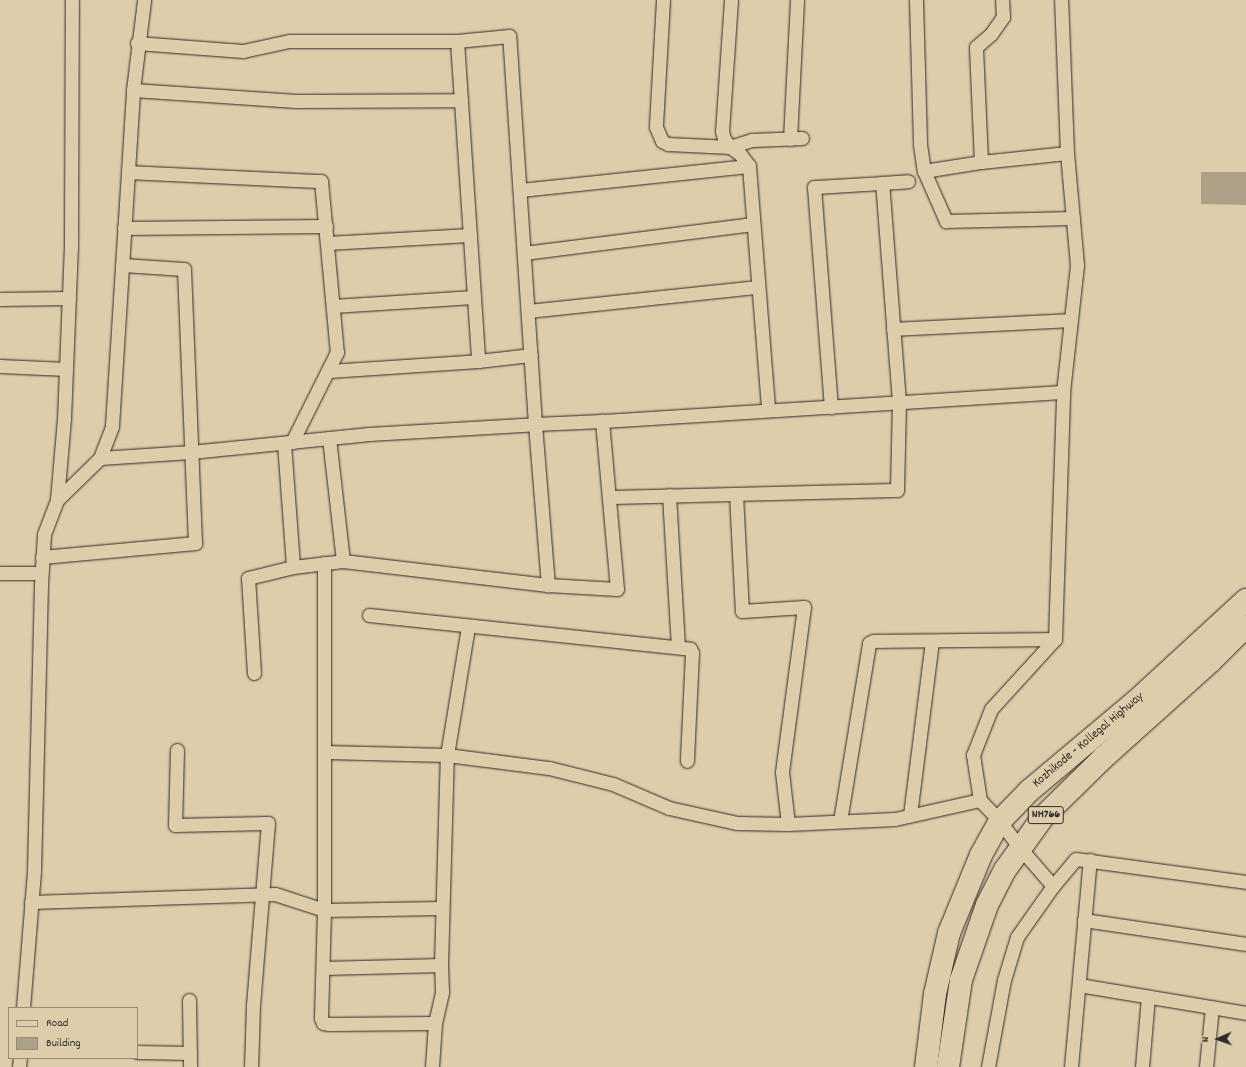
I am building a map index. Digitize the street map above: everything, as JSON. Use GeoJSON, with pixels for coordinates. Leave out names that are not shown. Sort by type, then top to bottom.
{"type":"FeatureCollection","features":[{"type":"Feature","properties":{"kind":"highway","name":"Kozhikode - Kollegal Highway"},"geometry":{"type":"LineString","coordinates":[[926,1067],[935,994],[948,933],[981,855],[1000,821],[1029,791],[1135,702],[1246,600]]}},
{"type":"Feature","properties":{"kind":"highway","name":"Kozhikode - Kollegal Highway"},"geometry":{"type":"LineString","coordinates":[[948,1067],[961,980],[974,938],[990,898],[1005,870],[1043,817],[1103,758],[1211,661],[1246,626]]}},
{"type":"Feature","properties":{"kind":"street"},"geometry":{"type":"LineString","coordinates":[[23,1007],[31,902],[42,557],[44,534],[57,500],[66,369],[71,248],[72,0]]}},
{"type":"Feature","properties":{"kind":"street"},"geometry":{"type":"LineString","coordinates":[[57,500],[100,458],[112,426],[132,90],[137,43],[144,0]]}},
{"type":"Feature","properties":{"kind":"street"},"geometry":{"type":"LineString","coordinates":[[663,0],[656,127],[658,135],[662,141],[668,144],[730,147],[752,140],[796,138],[797,0]]}},
{"type":"Feature","properties":{"kind":"street"},"geometry":{"type":"LineString","coordinates":[[731,0],[722,131],[724,139],[730,147],[740,154],[749,166],[768,410]]}},
{"type":"Feature","properties":{"kind":"street"},"geometry":{"type":"LineString","coordinates":[[916,0],[920,144],[924,171],[946,221],[1073,218]]}},
{"type":"Feature","properties":{"kind":"street"},"geometry":{"type":"LineString","coordinates":[[981,162],[976,47],[991,34],[1003,17],[1002,0]]}},
{"type":"Feature","properties":{"kind":"street"},"geometry":{"type":"LineString","coordinates":[[1054,886],[1020,848],[1000,821],[980,800],[973,755],[991,709],[1055,640],[1063,392],[1077,264],[1067,153],[1061,0]]}},
{"type":"Feature","properties":{"kind":"street"},"geometry":{"type":"LineString","coordinates":[[137,43],[244,51],[289,41],[457,41],[509,36],[535,424],[548,585]]}},
{"type":"Feature","properties":{"kind":"street"},"geometry":{"type":"LineString","coordinates":[[457,41],[478,361]]}},
{"type":"Feature","properties":{"kind":"street"},"geometry":{"type":"LineString","coordinates":[[132,90],[296,101],[461,100]]}},
{"type":"Feature","properties":{"kind":"street"},"geometry":{"type":"LineString","coordinates":[[924,171],[981,162],[1067,153]]}},
{"type":"Feature","properties":{"kind":"street"},"geometry":{"type":"LineString","coordinates":[[520,190],[749,166]]}},
{"type":"Feature","properties":{"kind":"street"},"geometry":{"type":"LineString","coordinates":[[128,172],[322,181],[337,352],[329,371],[288,442],[293,567]]}},
{"type":"Feature","properties":{"kind":"street"},"geometry":{"type":"LineString","coordinates":[[831,406],[814,187],[908,181]]}},
{"type":"Feature","properties":{"kind":"street"},"geometry":{"type":"LineString","coordinates":[[609,497],[897,490],[898,402],[882,183]]}},
{"type":"Feature","properties":{"kind":"street"},"geometry":{"type":"LineString","coordinates":[[524,253],[753,224]]}},
{"type":"Feature","properties":{"kind":"street"},"geometry":{"type":"LineString","coordinates":[[124,228],[326,226]]}},
{"type":"Feature","properties":{"kind":"street"},"geometry":{"type":"LineString","coordinates":[[327,243],[470,235]]}},
{"type":"Feature","properties":{"kind":"street"},"geometry":{"type":"LineString","coordinates":[[42,557],[195,543],[184,269],[122,266]]}},
{"type":"Feature","properties":{"kind":"street"},"geometry":{"type":"LineString","coordinates":[[528,311],[758,287]]}},
{"type":"Feature","properties":{"kind":"street"},"geometry":{"type":"LineString","coordinates":[[333,306],[474,297]]}},
{"type":"Feature","properties":{"kind":"street"},"geometry":{"type":"LineString","coordinates":[[0,299],[69,298]]}},
{"type":"Feature","properties":{"kind":"street"},"geometry":{"type":"LineString","coordinates":[[893,329],[1071,320]]}},
{"type":"Feature","properties":{"kind":"street"},"geometry":{"type":"LineString","coordinates":[[329,371],[478,361],[531,355]]}},
{"type":"Feature","properties":{"kind":"street"},"geometry":{"type":"LineString","coordinates":[[0,366],[66,369]]}},
{"type":"Feature","properties":{"kind":"street"},"geometry":{"type":"LineString","coordinates":[[100,458],[191,452],[329,438],[1063,392]]}},
{"type":"Feature","properties":{"kind":"street"},"geometry":{"type":"LineString","coordinates":[[254,674],[248,578],[293,567],[343,561],[548,585],[617,589],[602,421]]}},
{"type":"Feature","properties":{"kind":"street"},"geometry":{"type":"LineString","coordinates":[[329,438],[343,561]]}},
{"type":"Feature","properties":{"kind":"street"},"geometry":{"type":"LineString","coordinates":[[736,494],[742,610],[804,607],[782,772],[788,824]]}},
{"type":"Feature","properties":{"kind":"street"},"geometry":{"type":"LineString","coordinates":[[669,496],[678,647]]}},
{"type":"Feature","properties":{"kind":"street"},"geometry":{"type":"LineString","coordinates":[[324,563],[324,910],[321,1018],[323,1022],[435,1023]]}},
{"type":"Feature","properties":{"kind":"street"},"geometry":{"type":"LineString","coordinates":[[0,573],[41,572]]}},
{"type":"Feature","properties":{"kind":"street"},"geometry":{"type":"LineString","coordinates":[[369,615],[690,649],[692,653],[687,761]]}},
{"type":"Feature","properties":{"kind":"street"},"geometry":{"type":"LineString","coordinates":[[432,1067],[435,1023],[442,992],[442,908],[447,755],[468,626]]}},
{"type":"Feature","properties":{"kind":"street"},"geometry":{"type":"LineString","coordinates":[[840,821],[867,647],[873,641],[1055,640]]}},
{"type":"Feature","properties":{"kind":"street"},"geometry":{"type":"LineString","coordinates":[[910,815],[932,641]]}},
{"type":"Feature","properties":{"kind":"street"},"geometry":{"type":"LineString","coordinates":[[177,750],[174,825],[268,823],[253,1005],[251,1067]]}},
{"type":"Feature","properties":{"kind":"street"},"geometry":{"type":"LineString","coordinates":[[325,752],[447,755],[549,768],[613,784],[669,808],[736,823],[788,824],[895,819],[980,800]]}},
{"type":"Feature","properties":{"kind":"street"},"geometry":{"type":"LineString","coordinates":[[988,1067],[1004,980],[1017,937],[1054,886],[1076,859],[1246,882]]}},
{"type":"Feature","properties":{"kind":"street"},"geometry":{"type":"LineString","coordinates":[[1071,1067],[1090,860]]}},
{"type":"Feature","properties":{"kind":"street"},"geometry":{"type":"LineString","coordinates":[[31,902],[275,894],[324,910],[442,908]]}},
{"type":"Feature","properties":{"kind":"street"},"geometry":{"type":"LineString","coordinates":[[1084,920],[1246,944]]}},
{"type":"Feature","properties":{"kind":"street"},"geometry":{"type":"LineString","coordinates":[[323,968],[441,965]]}},
{"type":"Feature","properties":{"kind":"street"},"geometry":{"type":"LineString","coordinates":[[1079,986],[1246,1013]]}},
{"type":"Feature","properties":{"kind":"street"},"geometry":{"type":"LineString","coordinates":[[1142,1067],[1148,998]]}},
{"type":"Feature","properties":{"kind":"street"},"geometry":{"type":"LineString","coordinates":[[189,1000],[190,1067]]}},
{"type":"Feature","properties":{"kind":"street"},"geometry":{"type":"LineString","coordinates":[[1206,1067],[1212,1007]]}},
{"type":"Feature","properties":{"kind":"street"},"geometry":{"type":"LineString","coordinates":[[138,1052],[190,1054]]}},
{"type":"Feature","properties":{"kind":"building"},"geometry":{"type":"Polygon","coordinates":[[[1201,172],[1246,172],[1246,205],[1201,204],[1201,172]]]}}]}
